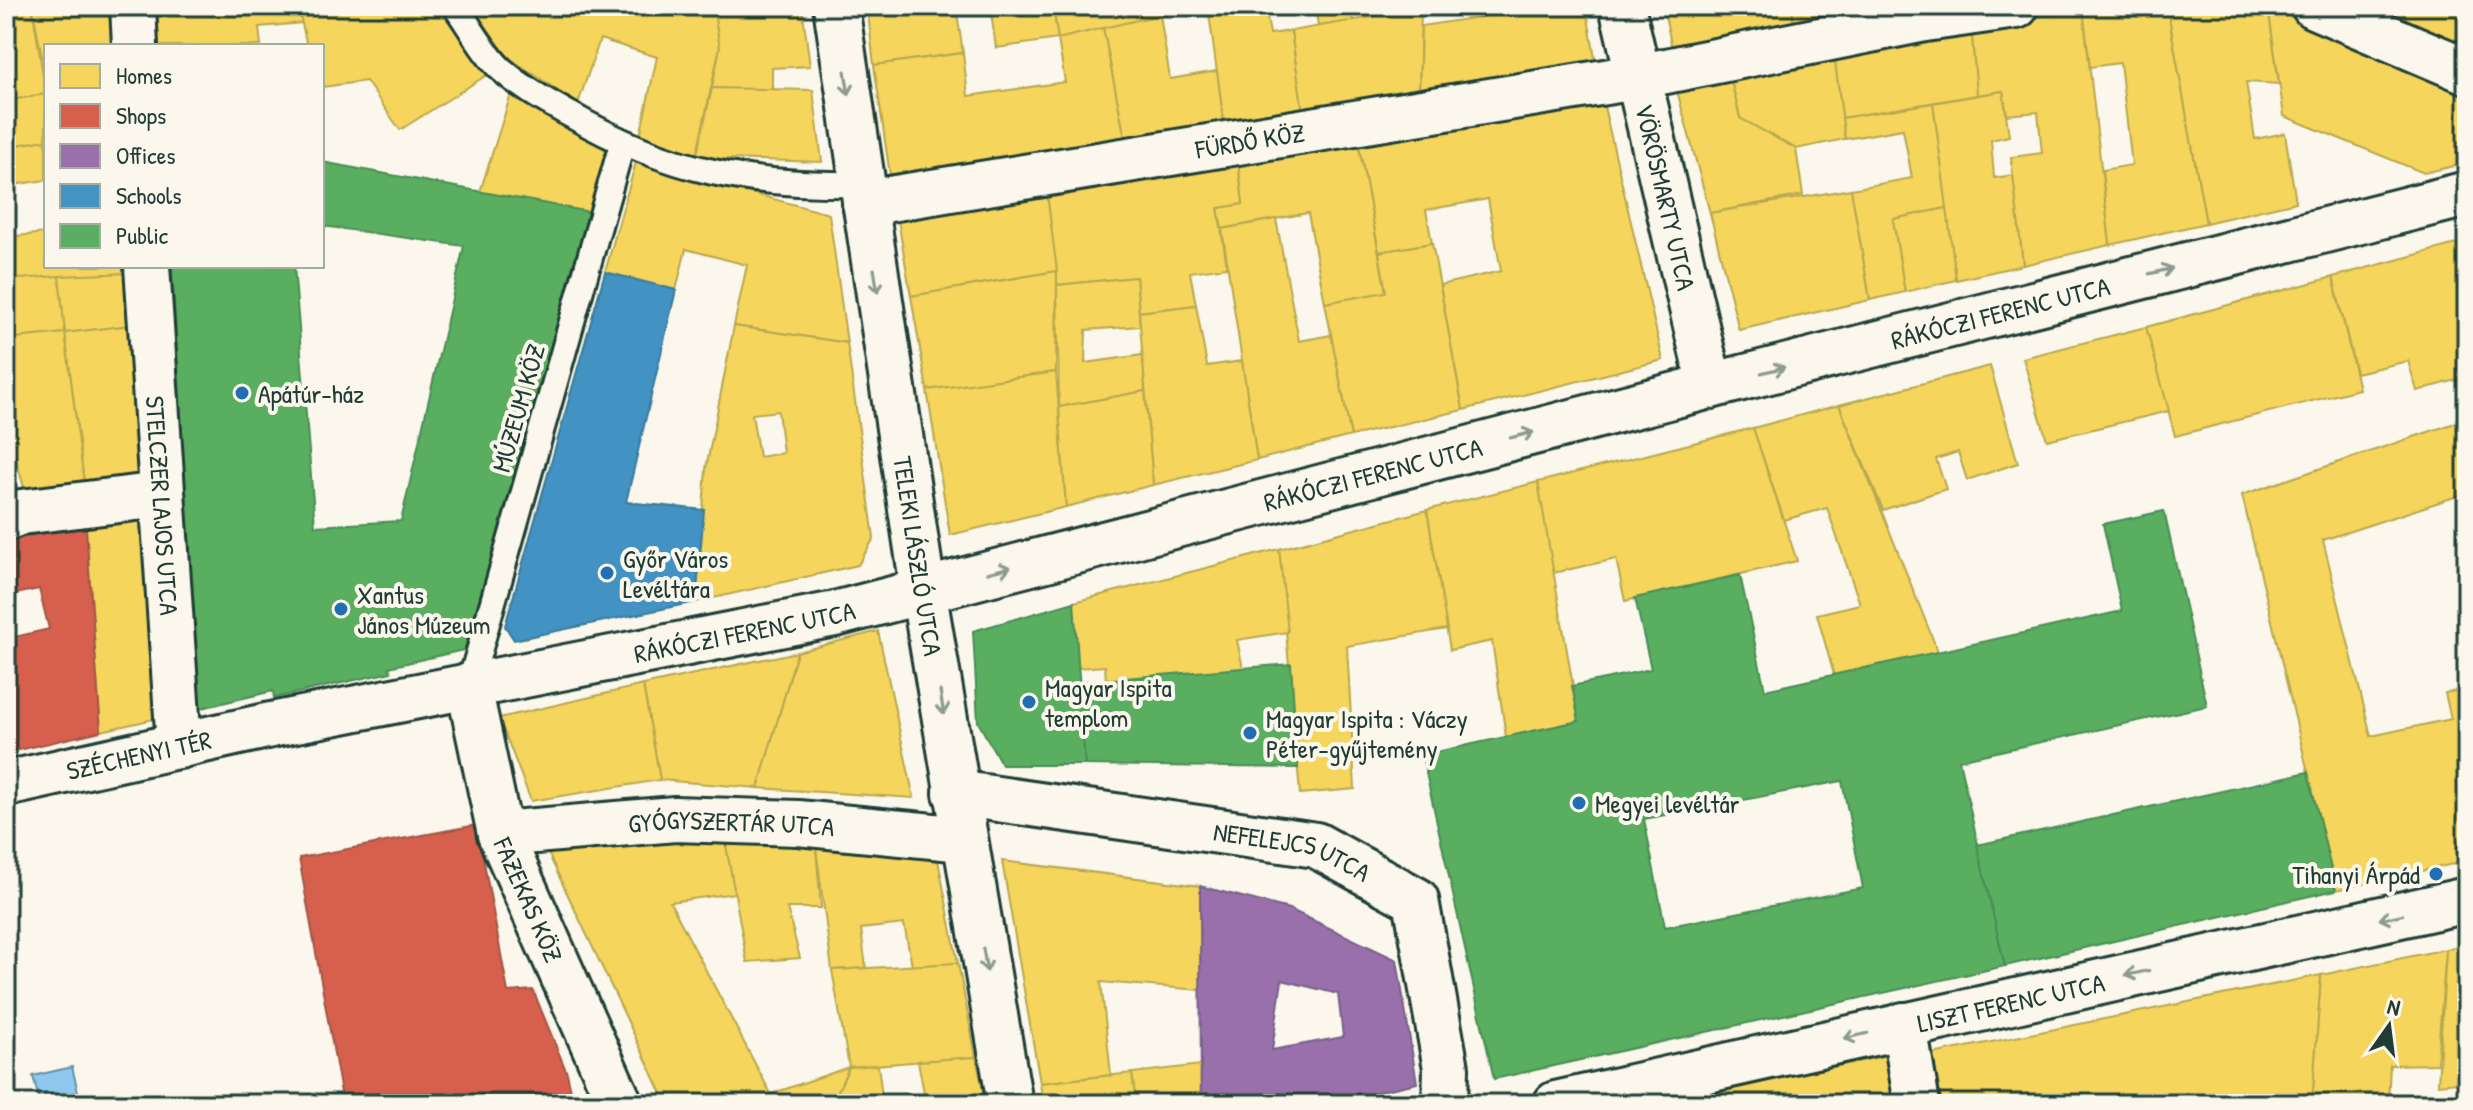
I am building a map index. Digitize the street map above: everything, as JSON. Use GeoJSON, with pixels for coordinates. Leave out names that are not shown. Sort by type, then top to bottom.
{"type":"FeatureCollection","features":[{"type":"Feature","properties":{"kind":"street"},"geometry":{"type":"LineString","coordinates":[[133,6],[135,44]]}},
{"type":"Feature","properties":{"kind":"street","name":"TELEKI LÁSZLÓ UTCA"},"geometry":{"type":"LineString","coordinates":[[836,6],[923,589],[1010,1104]]}},
{"type":"Feature","properties":{"kind":"street","name":"VÖRÖSMARTY UTCA"},"geometry":{"type":"LineString","coordinates":[[1622,6],[1710,386]]}},
{"type":"Feature","properties":{"kind":"street","name":"FÜRDŐ KÖZ"},"geometry":{"type":"LineString","coordinates":[[864,194],[1636,77],[1925,19],[2016,6]]}},
{"type":"Feature","properties":{"kind":"street"},"geometry":{"type":"LineString","coordinates":[[2314,6],[2467,71]]}},
{"type":"Feature","properties":{"kind":"street","name":"RÁKÓCZI FERENC UTCA"},"geometry":{"type":"LineString","coordinates":[[271,725],[835,614],[1710,386],[2467,194]]}},
{"type":"Feature","properties":{"kind":"street","name":"STELCZER LAJOS UTCA"},"geometry":{"type":"LineString","coordinates":[[147,268],[179,746]]}},
{"type":"Feature","properties":{"kind":"street"},"geometry":{"type":"LineString","coordinates":[[6,518],[21,512],[160,495]]}},
{"type":"Feature","properties":{"kind":"street","name":"FAZEKAS KÖZ"},"geometry":{"type":"LineString","coordinates":[[469,687],[500,834],[620,1104]]}},
{"type":"Feature","properties":{"kind":"street","name":"SZÉCHENYI TÉR"},"geometry":{"type":"LineString","coordinates":[[6,784],[271,725]]}},
{"type":"Feature","properties":{"kind":"street","name":"NEFELEJCS UTCA"},"geometry":{"type":"LineString","coordinates":[[956,793],[1316,845],[1416,900],[1446,1068],[1445,1104]]}},
{"type":"Feature","properties":{"kind":"street","name":"GYÓGYSZERTÁR UTCA"},"geometry":{"type":"LineString","coordinates":[[500,834],[675,819],[798,823],[964,839]]}},
{"type":"Feature","properties":{"kind":"street","name":"LISZT FERENC UTCA"},"geometry":{"type":"LineString","coordinates":[[1556,1104],[2467,900]]}},
{"type":"Feature","properties":{"kind":"street"},"geometry":{"type":"LineString","coordinates":[[1904,1025],[1917,1104]]}},
{"type":"Feature","properties":{"kind":"lane"},"geometry":{"type":"LineString","coordinates":[[455,6],[500,69],[532,92],[622,144],[724,176],[864,194]]}},
{"type":"Feature","properties":{"kind":"lane","name":"MÚZEUM KÖZ"},"geometry":{"type":"LineString","coordinates":[[469,687],[622,144]]}},
{"type":"Feature","properties":{"kind":"water"},"geometry":{"type":"Polygon","coordinates":[[[72,1067],[81,1104],[40,1104],[33,1076],[72,1067]]]}},
{"type":"Feature","properties":{"kind":"building: Homes"},"geometry":{"type":"Polygon","coordinates":[[[6,6],[32,6],[44,94],[6,101],[6,6]]]}},
{"type":"Feature","properties":{"kind":"building: Homes"},"geometry":{"type":"Polygon","coordinates":[[[32,6],[113,6],[116,44],[44,44],[44,67],[32,6]]]}},
{"type":"Feature","properties":{"kind":"building: Homes"},"geometry":{"type":"Polygon","coordinates":[[[157,6],[298,6],[302,23],[259,27],[261,44],[159,44],[157,6]]]}},
{"type":"Feature","properties":{"kind":"building: Homes"},"geometry":{"type":"Polygon","coordinates":[[[298,6],[444,6],[490,73],[400,130],[366,81],[324,87],[324,44],[307,44],[298,6]]]}},
{"type":"Feature","properties":{"kind":"building: Homes"},"geometry":{"type":"Polygon","coordinates":[[[471,6],[713,6],[720,47],[696,158],[640,136],[657,57],[600,39],[578,104],[508,57],[471,6]]]}},
{"type":"Feature","properties":{"kind":"building: Homes"},"geometry":{"type":"Polygon","coordinates":[[[713,6],[802,6],[810,66],[772,68],[772,91],[712,88],[720,47],[713,6]]]}},
{"type":"Feature","properties":{"kind":"building: Homes"},"geometry":{"type":"Polygon","coordinates":[[[867,6],[956,6],[963,53],[874,65],[867,6]]]}},
{"type":"Feature","properties":{"kind":"building: Homes"},"geometry":{"type":"Polygon","coordinates":[[[990,6],[1053,6],[1058,39],[996,48],[990,6]]]}},
{"type":"Feature","properties":{"kind":"building: Homes"},"geometry":{"type":"Polygon","coordinates":[[[1053,6],[1204,6],[1058,39],[1053,6]]]}},
{"type":"Feature","properties":{"kind":"building: Homes"},"geometry":{"type":"Polygon","coordinates":[[[1208,6],[1265,6],[1270,34],[1291,31],[1304,118],[1225,132],[1208,6]]]}},
{"type":"Feature","properties":{"kind":"building: Homes"},"geometry":{"type":"Polygon","coordinates":[[[1315,6],[1351,6],[1353,21],[1318,26],[1315,6]]]}},
{"type":"Feature","properties":{"kind":"building: Homes"},"geometry":{"type":"Polygon","coordinates":[[[1382,6],[1421,6],[1419,100],[1304,118],[1291,31],[1384,15],[1382,6]]]}},
{"type":"Feature","properties":{"kind":"building: Homes"},"geometry":{"type":"Polygon","coordinates":[[[1480,6],[1554,6],[1482,17],[1480,6]]]}},
{"type":"Feature","properties":{"kind":"building: Homes"},"geometry":{"type":"Polygon","coordinates":[[[1554,6],[1586,6],[1597,70],[1419,100],[1421,26],[1554,6]]]}},
{"type":"Feature","properties":{"kind":"building: Homes"},"geometry":{"type":"Polygon","coordinates":[[[1663,6],[1792,6],[1794,27],[1672,48],[1663,6]]]}},
{"type":"Feature","properties":{"kind":"building: Homes"},"geometry":{"type":"Polygon","coordinates":[[[1792,6],[1921,6],[1794,27],[1792,6]]]}},
{"type":"Feature","properties":{"kind":"building: Homes"},"geometry":{"type":"Polygon","coordinates":[[[2109,6],[2167,6],[2206,223],[2110,245],[2102,170],[2132,165],[2120,63],[2090,67],[2083,10],[2109,6]]]}},
{"type":"Feature","properties":{"kind":"building: Homes"},"geometry":{"type":"Polygon","coordinates":[[[2167,6],[2268,6],[2279,84],[2246,82],[2255,139],[2285,133],[2296,202],[2206,223],[2167,6]]]}},
{"type":"Feature","properties":{"kind":"building: Homes"},"geometry":{"type":"Polygon","coordinates":[[[2268,6],[2284,6],[2467,82],[2467,163],[2424,173],[2284,116],[2268,6]]]}},
{"type":"Feature","properties":{"kind":"building: Homes"},"geometry":{"type":"Polygon","coordinates":[[[2341,6],[2467,6],[2467,52],[2341,6]]]}},
{"type":"Feature","properties":{"kind":"building: Homes"},"geometry":{"type":"Polygon","coordinates":[[[2083,10],[2110,245],[2023,265],[2011,157],[2042,153],[2038,112],[2007,115],[2003,91],[1977,95],[1971,27],[2083,10]]]}},
{"type":"Feature","properties":{"kind":"building: Homes"},"geometry":{"type":"Polygon","coordinates":[[[1160,15],[1170,79],[1217,71],[1225,132],[1127,149],[1103,28],[1160,15]]]}},
{"type":"Feature","properties":{"kind":"building: Homes"},"geometry":{"type":"Polygon","coordinates":[[[1971,27],[1977,95],[1842,118],[1834,54],[1971,27]]]}},
{"type":"Feature","properties":{"kind":"building: Homes"},"geometry":{"type":"Polygon","coordinates":[[[1103,28],[1127,149],[892,189],[874,65],[963,53],[968,96],[1065,82],[1058,39],[1103,28]]]}},
{"type":"Feature","properties":{"kind":"building: Homes"},"geometry":{"type":"Polygon","coordinates":[[[1834,54],[1845,139],[1796,149],[1740,118],[1730,76],[1834,54]]]}},
{"type":"Feature","properties":{"kind":"building: Homes"},"geometry":{"type":"Polygon","coordinates":[[[1730,76],[1740,118],[1796,149],[1803,195],[1710,213],[1676,87],[1730,76]]]}},
{"type":"Feature","properties":{"kind":"building: Homes"},"geometry":{"type":"Polygon","coordinates":[[[712,88],[813,90],[822,162],[696,158],[712,88]]]}},
{"type":"Feature","properties":{"kind":"building: Homes"},"geometry":{"type":"Polygon","coordinates":[[[512,91],[613,150],[595,213],[480,192],[512,91]]]}},
{"type":"Feature","properties":{"kind":"building: Homes"},"geometry":{"type":"Polygon","coordinates":[[[2003,91],[2009,136],[1991,140],[1994,178],[2013,175],[2023,265],[1956,280],[1933,103],[2003,91]]]}},
{"type":"Feature","properties":{"kind":"building: Homes"},"geometry":{"type":"Polygon","coordinates":[[[44,94],[44,140],[6,147],[6,101],[44,94]]]}},
{"type":"Feature","properties":{"kind":"building: Homes"},"geometry":{"type":"Polygon","coordinates":[[[1602,98],[1663,360],[1463,410],[1440,285],[1501,271],[1488,199],[1426,210],[1432,243],[1379,252],[1358,141],[1602,98]]]}},
{"type":"Feature","properties":{"kind":"building: Homes"},"geometry":{"type":"Polygon","coordinates":[[[1933,103],[1947,208],[1893,219],[1905,292],[1870,300],[1851,189],[1912,178],[1903,129],[1845,139],[1842,118],[1933,103]]]}},
{"type":"Feature","properties":{"kind":"building: Homes"},"geometry":{"type":"Polygon","coordinates":[[[44,140],[44,180],[6,186],[6,147],[44,140]]]}},
{"type":"Feature","properties":{"kind":"building: Homes"},"geometry":{"type":"Polygon","coordinates":[[[1358,141],[1386,292],[1325,303],[1308,213],[1222,229],[1218,208],[1243,204],[1238,162],[1358,141]]]}},
{"type":"Feature","properties":{"kind":"building: Homes"},"geometry":{"type":"Polygon","coordinates":[[[636,162],[829,214],[847,343],[734,326],[747,265],[686,249],[676,290],[605,272],[636,162]]]}},
{"type":"Feature","properties":{"kind":"building: Homes"},"geometry":{"type":"Polygon","coordinates":[[[1238,162],[1243,204],[1218,208],[1227,267],[1190,272],[1196,305],[1139,312],[1136,277],[1057,285],[1047,194],[1238,162]]]}},
{"type":"Feature","properties":{"kind":"building: Homes"},"geometry":{"type":"Polygon","coordinates":[[[1851,189],[1870,300],[1739,330],[1710,213],[1851,189]]]}},
{"type":"Feature","properties":{"kind":"building: Homes"},"geometry":{"type":"Polygon","coordinates":[[[1047,194],[1057,271],[911,296],[898,220],[1047,194]]]}},
{"type":"Feature","properties":{"kind":"building: Homes"},"geometry":{"type":"Polygon","coordinates":[[[1947,208],[1956,280],[1905,292],[1893,219],[1947,208]]]}},
{"type":"Feature","properties":{"kind":"building: Homes"},"geometry":{"type":"Polygon","coordinates":[[[1276,219],[1299,341],[1331,335],[1351,436],[1257,460],[1222,229],[1276,219]]]}},
{"type":"Feature","properties":{"kind":"building: Homes"},"geometry":{"type":"Polygon","coordinates":[[[44,233],[44,268],[130,268],[130,273],[6,280],[6,237],[44,233]]]}},
{"type":"Feature","properties":{"kind":"building: Homes"},"geometry":{"type":"Polygon","coordinates":[[[2467,241],[2467,377],[2417,391],[2408,361],[2356,373],[2333,277],[2467,241]]]}},
{"type":"Feature","properties":{"kind":"building: Homes"},"geometry":{"type":"Polygon","coordinates":[[[1432,243],[1463,410],[1351,436],[1325,303],[1386,292],[1379,252],[1432,243]]]}},
{"type":"Feature","properties":{"kind":"building: Homes"},"geometry":{"type":"Polygon","coordinates":[[[1057,271],[1056,372],[927,390],[911,296],[1057,271]]]}},
{"type":"Feature","properties":{"kind":"building: Homes"},"geometry":{"type":"Polygon","coordinates":[[[130,273],[132,325],[65,333],[59,276],[130,273]]]}},
{"type":"Feature","properties":{"kind":"building: Homes"},"geometry":{"type":"Polygon","coordinates":[[[59,276],[65,333],[6,339],[6,280],[59,276]]]}},
{"type":"Feature","properties":{"kind":"building: Homes"},"geometry":{"type":"Polygon","coordinates":[[[1136,277],[1140,326],[1086,330],[1085,363],[1143,355],[1145,391],[1059,407],[1057,285],[1136,277]]]}},
{"type":"Feature","properties":{"kind":"building: Homes"},"geometry":{"type":"Polygon","coordinates":[[[2333,277],[2359,389],[2175,436],[2146,327],[2333,277]]]}},
{"type":"Feature","properties":{"kind":"building: Homes"},"geometry":{"type":"Polygon","coordinates":[[[1196,305],[1207,366],[1242,361],[1257,460],[1153,485],[1139,312],[1196,305]]]}},
{"type":"Feature","properties":{"kind":"building: Homes"},"geometry":{"type":"Polygon","coordinates":[[[132,325],[139,482],[85,491],[65,333],[132,325]]]}},
{"type":"Feature","properties":{"kind":"building: Homes"},"geometry":{"type":"Polygon","coordinates":[[[734,326],[847,343],[874,538],[858,565],[696,602],[706,469],[734,326]],[[778,411],[752,414],[759,457],[783,453],[778,411]]]}},
{"type":"Feature","properties":{"kind":"building: Homes"},"geometry":{"type":"Polygon","coordinates":[[[2146,327],[2169,411],[2047,440],[2023,358],[2146,327]]]}},
{"type":"Feature","properties":{"kind":"building: Homes"},"geometry":{"type":"Polygon","coordinates":[[[65,333],[85,491],[28,501],[6,425],[6,339],[65,333]]]}},
{"type":"Feature","properties":{"kind":"building: Homes"},"geometry":{"type":"Polygon","coordinates":[[[1990,366],[2018,463],[1967,480],[1958,452],[1936,459],[1946,489],[1883,510],[1839,405],[1990,366]]]}},
{"type":"Feature","properties":{"kind":"building: Homes"},"geometry":{"type":"Polygon","coordinates":[[[1056,372],[1066,507],[950,535],[927,390],[1056,372]]]}},
{"type":"Feature","properties":{"kind":"building: Homes"},"geometry":{"type":"Polygon","coordinates":[[[1145,391],[1153,485],[1066,507],[1059,407],[1145,391]]]}},
{"type":"Feature","properties":{"kind":"building: Homes"},"geometry":{"type":"Polygon","coordinates":[[[1839,405],[1938,652],[1834,675],[1817,614],[1860,604],[1827,508],[1784,520],[1753,428],[1839,405]]]}},
{"type":"Feature","properties":{"kind":"building: Homes"},"geometry":{"type":"Polygon","coordinates":[[[2467,419],[2467,493],[2323,540],[2371,736],[2451,719],[2445,693],[2467,689],[2467,861],[2336,890],[2242,495],[2467,419]]]}},
{"type":"Feature","properties":{"kind":"building: Homes"},"geometry":{"type":"Polygon","coordinates":[[[1753,428],[1797,561],[1625,601],[1616,559],[1553,573],[1538,482],[1753,428]]]}},
{"type":"Feature","properties":{"kind":"building: Homes"},"geometry":{"type":"Polygon","coordinates":[[[1538,482],[1579,721],[1506,737],[1492,641],[1450,650],[1427,510],[1538,482]]]}},
{"type":"Feature","properties":{"kind":"building: Homes"},"geometry":{"type":"Polygon","coordinates":[[[143,507],[163,717],[101,731],[85,516],[143,507]]]}},
{"type":"Feature","properties":{"kind":"building: Homes"},"geometry":{"type":"Polygon","coordinates":[[[1427,510],[1447,629],[1347,646],[1355,789],[1300,794],[1279,549],[1427,510]]]}},
{"type":"Feature","properties":{"kind":"building: Homes"},"geometry":{"type":"Polygon","coordinates":[[[1279,549],[1288,632],[1237,640],[1243,668],[1106,681],[1105,666],[1078,668],[1074,602],[1279,549]]]}},
{"type":"Feature","properties":{"kind":"building: Homes"},"geometry":{"type":"Polygon","coordinates":[[[878,631],[914,798],[758,788],[797,652],[878,631]]]}},
{"type":"Feature","properties":{"kind":"building: Homes"},"geometry":{"type":"Polygon","coordinates":[[[797,652],[758,788],[660,780],[643,685],[797,652]]]}},
{"type":"Feature","properties":{"kind":"building: Homes"},"geometry":{"type":"Polygon","coordinates":[[[643,685],[660,780],[531,801],[499,718],[643,685]]]}},
{"type":"Feature","properties":{"kind":"building: Homes"},"geometry":{"type":"Polygon","coordinates":[[[657,835],[725,839],[735,893],[670,902],[771,1094],[849,1067],[832,1104],[667,1104],[548,853],[657,835]]]}},
{"type":"Feature","properties":{"kind":"building: Homes"},"geometry":{"type":"Polygon","coordinates":[[[725,839],[816,848],[821,908],[787,908],[800,958],[747,962],[725,839]]]}},
{"type":"Feature","properties":{"kind":"building: Homes"},"geometry":{"type":"Polygon","coordinates":[[[816,848],[936,850],[958,963],[912,966],[904,924],[861,929],[866,968],[832,970],[816,848]]]}},
{"type":"Feature","properties":{"kind":"building: Homes"},"geometry":{"type":"Polygon","coordinates":[[[1002,861],[1200,886],[1200,990],[1101,982],[1111,1075],[1040,1083],[1002,861]]]}},
{"type":"Feature","properties":{"kind":"building: Homes"},"geometry":{"type":"Polygon","coordinates":[[[2467,944],[2467,1081],[2438,1084],[2446,949],[2467,944]]]}},
{"type":"Feature","properties":{"kind":"building: Homes"},"geometry":{"type":"Polygon","coordinates":[[[2446,949],[2437,1064],[2390,1065],[2388,1104],[2312,1104],[2321,975],[2446,949]]]}},
{"type":"Feature","properties":{"kind":"building: Homes"},"geometry":{"type":"Polygon","coordinates":[[[958,963],[976,1057],[849,1067],[832,970],[958,963]]]}},
{"type":"Feature","properties":{"kind":"building: Homes"},"geometry":{"type":"Polygon","coordinates":[[[2321,975],[2312,1104],[1942,1104],[1932,1054],[2321,975]]]}},
{"type":"Feature","properties":{"kind":"building: Homes"},"geometry":{"type":"Polygon","coordinates":[[[1893,1054],[1901,1104],[1722,1104],[1723,1091],[1893,1054]]]}},
{"type":"Feature","properties":{"kind":"building: Homes"},"geometry":{"type":"Polygon","coordinates":[[[976,1057],[986,1104],[926,1104],[918,1061],[976,1057]]]}},
{"type":"Feature","properties":{"kind":"building: Homes"},"geometry":{"type":"Polygon","coordinates":[[[878,1065],[883,1104],[832,1104],[849,1067],[878,1065]]]}},
{"type":"Feature","properties":{"kind":"building: Homes"},"geometry":{"type":"Polygon","coordinates":[[[1200,1065],[1201,1104],[1136,1104],[1132,1073],[1200,1065]]]}},
{"type":"Feature","properties":{"kind":"building: Homes"},"geometry":{"type":"Polygon","coordinates":[[[1132,1073],[1136,1104],[1043,1104],[1040,1083],[1132,1073]]]}},
{"type":"Feature","properties":{"kind":"building: Homes"},"geometry":{"type":"Polygon","coordinates":[[[1723,1091],[1722,1104],[1663,1104],[1723,1091]]]}},
{"type":"Feature","properties":{"kind":"building: Shops"},"geometry":{"type":"Polygon","coordinates":[[[85,516],[101,731],[6,753],[6,639],[49,629],[39,589],[6,596],[6,531],[85,516]]]}},
{"type":"Feature","properties":{"kind":"building: Shops"},"geometry":{"type":"Polygon","coordinates":[[[477,825],[508,992],[533,990],[567,1073],[574,1104],[343,1104],[299,858],[477,825]]]}},
{"type":"Feature","properties":{"kind":"building: Offices"},"geometry":{"type":"Polygon","coordinates":[[[1200,886],[1289,909],[1397,960],[1417,1083],[1322,1104],[1201,1104],[1200,886]],[[1282,980],[1272,1050],[1343,1037],[1338,994],[1282,980]]]}},
{"type":"Feature","properties":{"kind":"building: Schools"},"geometry":{"type":"Polygon","coordinates":[[[605,272],[676,290],[626,502],[704,510],[696,602],[514,640],[505,626],[605,272]]]}},
{"type":"Feature","properties":{"kind":"building: Public","name":"Apátúr-ház"},"geometry":{"type":"Polygon","coordinates":[[[324,162],[595,213],[464,650],[389,667],[391,672],[274,698],[273,691],[197,709],[172,268],[294,268],[315,526],[401,521],[464,246],[324,226],[324,162]]]}},
{"type":"Feature","properties":{"kind":"building: Public","name":"Megyei levéltár"},"geometry":{"type":"Polygon","coordinates":[[[2164,511],[2207,706],[1959,760],[2005,966],[1494,1079],[1422,755],[1579,721],[1572,686],[1651,669],[1635,598],[1740,575],[1765,690],[2122,611],[2103,524],[2164,511]],[[1842,781],[1644,819],[1665,927],[1863,888],[1842,781]]]}},
{"type":"Feature","properties":{"kind":"building: Public","name":"Magyar Ispita templom"},"geometry":{"type":"Polygon","coordinates":[[[1074,602],[1085,765],[1002,765],[978,722],[973,631],[1074,602]]]}},
{"type":"Feature","properties":{"kind":"building: Public"},"geometry":{"type":"Polygon","coordinates":[[[1291,664],[1298,768],[1085,765],[1079,682],[1291,664]]]}},
{"type":"Feature","properties":{"kind":"building: Public"},"geometry":{"type":"Polygon","coordinates":[[[2308,772],[2336,890],[2005,966],[1977,845],[2308,772]]]}},
{"type":"Feature","properties":{"kind":"place","name":"Apátúr-ház"},"geometry":{"type":"Point","coordinates":[242,393]}},
{"type":"Feature","properties":{"kind":"place","name":"Győr Város Levéltára"},"geometry":{"type":"Point","coordinates":[607,573]}},
{"type":"Feature","properties":{"kind":"place","name":"Xantus János Múzeum"},"geometry":{"type":"Point","coordinates":[341,609]}},
{"type":"Feature","properties":{"kind":"place","name":"Magyar Ispita templom"},"geometry":{"type":"Point","coordinates":[1029,702]}},
{"type":"Feature","properties":{"kind":"place","name":"Magyar Ispita : Váczy Péter-gyűjtemény"},"geometry":{"type":"Point","coordinates":[1250,733]}},
{"type":"Feature","properties":{"kind":"place","name":"Megyei levéltár"},"geometry":{"type":"Point","coordinates":[1579,803]}},
{"type":"Feature","properties":{"kind":"place","name":"Tihanyi Árpád"},"geometry":{"type":"Point","coordinates":[2436,874]}}]}
